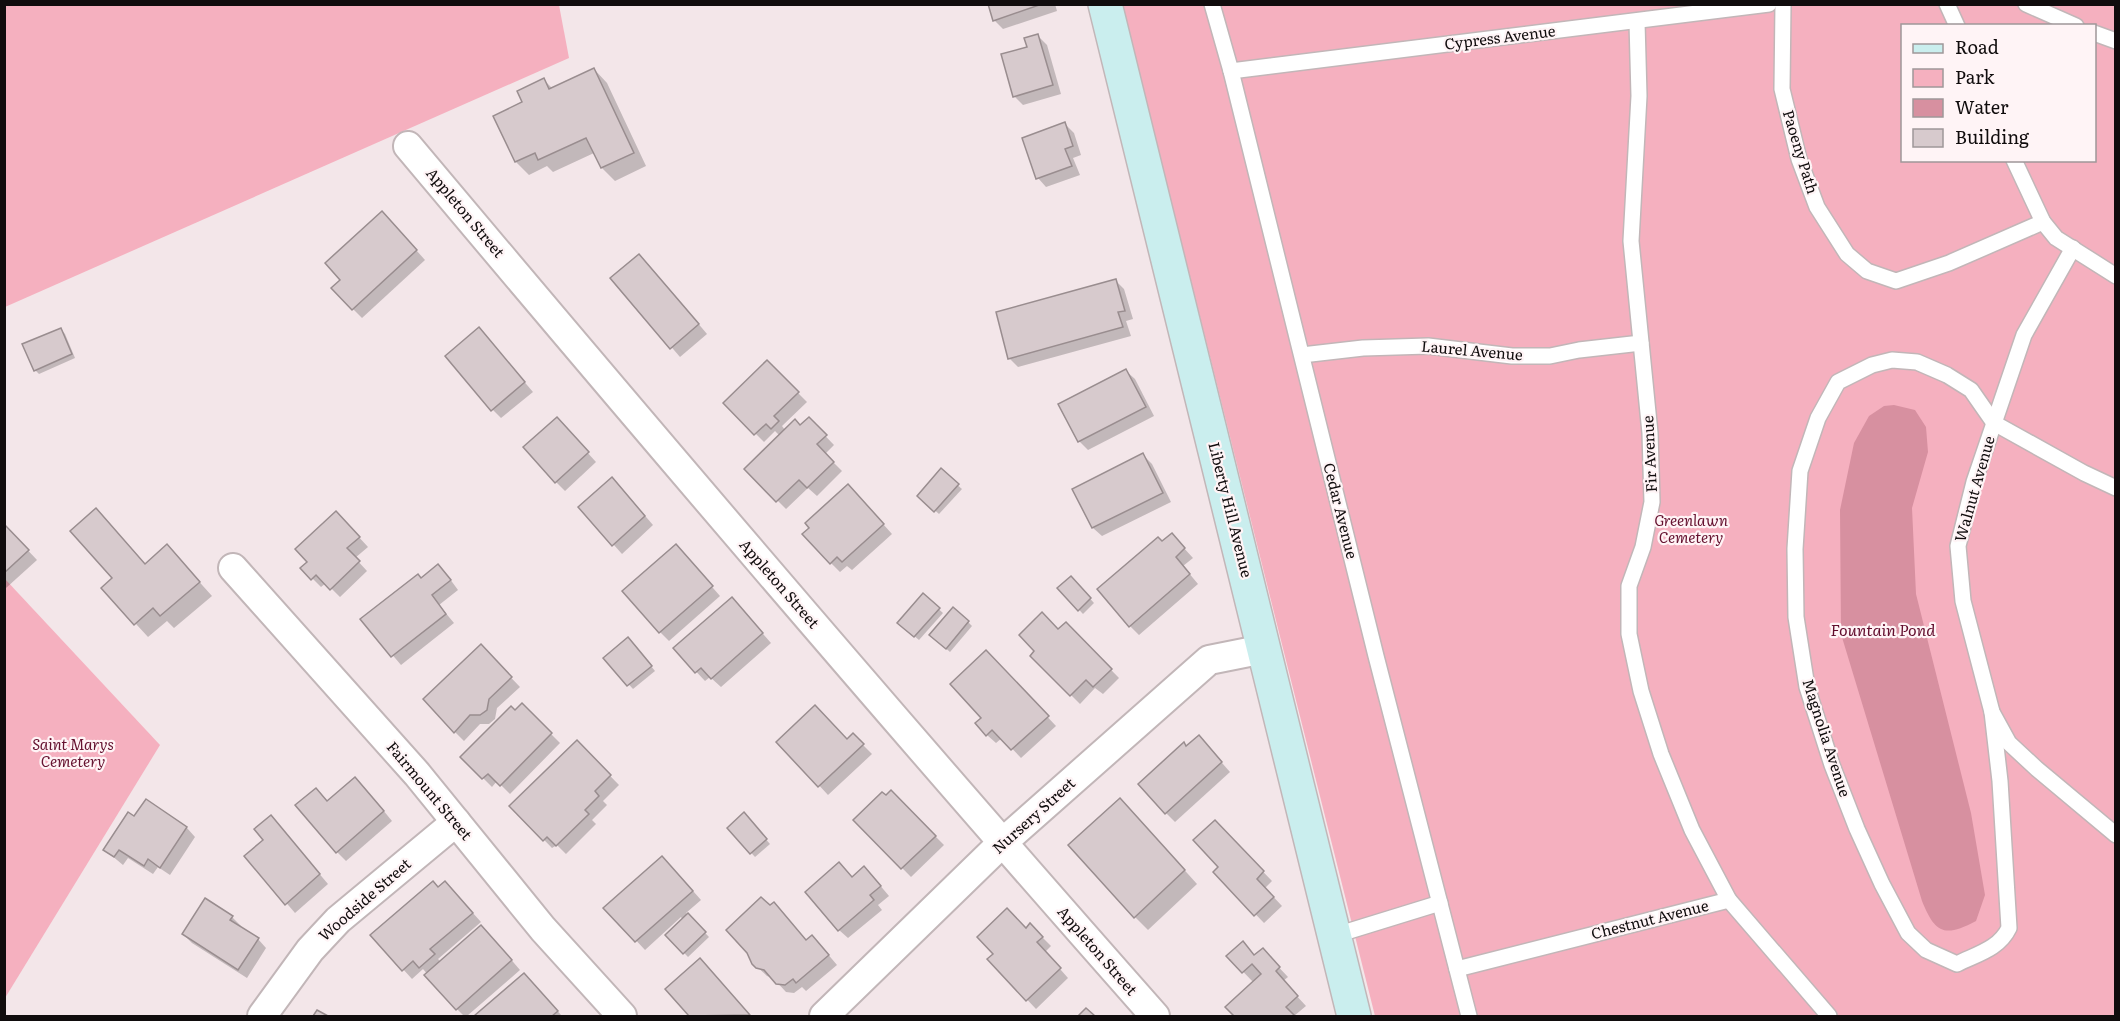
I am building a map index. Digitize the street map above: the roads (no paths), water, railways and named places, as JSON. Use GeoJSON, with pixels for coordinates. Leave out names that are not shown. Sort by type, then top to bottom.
{"type":"FeatureCollection","features":[{"type":"Feature","properties":{"kind":"main road","name":"Liberty Hill Avenue"},"geometry":{"type":"LineString","coordinates":[[1105,4],[1354,1017]]}},
{"type":"Feature","properties":{"kind":"street","name":"Appleton Street"},"geometry":{"type":"LineString","coordinates":[[408,146],[742,541],[1155,1017]]}},
{"type":"Feature","properties":{"kind":"street","name":"Fairmount Street"},"geometry":{"type":"LineString","coordinates":[[233,568],[417,774],[543,929],[622,1017]]}},
{"type":"Feature","properties":{"kind":"street","name":"Nursery Street"},"geometry":{"type":"LineString","coordinates":[[824,1017],[1002,843],[1209,660],[1264,649]]}},
{"type":"Feature","properties":{"kind":"street","name":"Woodside Street"},"geometry":{"type":"LineString","coordinates":[[262,1017],[310,950],[338,920],[456,822]]}},
{"type":"Feature","properties":{"kind":"lane","name":"Cedar Avenue"},"geometry":{"type":"LineString","coordinates":[[1212,4],[1231,71],[1376,656],[1469,1017]]}},
{"type":"Feature","properties":{"kind":"lane","name":"Cypress Avenue"},"geometry":{"type":"LineString","coordinates":[[1231,71],[1769,4]]}},
{"type":"Feature","properties":{"kind":"lane","name":"Paoeny Path"},"geometry":{"type":"LineString","coordinates":[[1783,4],[1782,89],[1799,159],[1817,207],[1846,254],[1867,271],[1896,281],[1949,263],[2043,222]]}},
{"type":"Feature","properties":{"kind":"lane"},"geometry":{"type":"LineString","coordinates":[[1947,4],[1957,24]]}},
{"type":"Feature","properties":{"kind":"lane"},"geometry":{"type":"LineString","coordinates":[[2026,4],[2071,24]]}},
{"type":"Feature","properties":{"kind":"lane","name":"Fir Avenue"},"geometry":{"type":"LineString","coordinates":[[1637,22],[1639,96],[1631,241],[1650,433],[1652,502],[1643,547],[1629,586],[1629,634],[1641,691],[1661,754],[1692,830],[1729,900]]}},
{"type":"Feature","properties":{"kind":"lane"},"geometry":{"type":"LineString","coordinates":[[2096,34],[2115,41]]}},
{"type":"Feature","properties":{"kind":"lane"},"geometry":{"type":"LineString","coordinates":[[2015,162],[2043,222],[2056,238],[2115,276]]}},
{"type":"Feature","properties":{"kind":"lane","name":"Walnut Avenue"},"geometry":{"type":"LineString","coordinates":[[2073,248],[2024,335],[1974,482],[1958,546],[1963,601],[1992,712],[2009,742],[2037,769],[2115,835]]}},
{"type":"Feature","properties":{"kind":"lane","name":"Laurel Avenue"},"geometry":{"type":"LineString","coordinates":[[1302,355],[1363,348],[1428,346],[1512,356],[1550,356],[1579,350],[1641,343]]}},
{"type":"Feature","properties":{"kind":"lane","name":"Magnolia Avenue"},"geometry":{"type":"LineString","coordinates":[[1992,712],[2000,781],[2008,927],[2004,936],[1992,948],[1958,964],[1926,950],[1908,933],[1857,829],[1832,765],[1807,687],[1796,617],[1795,549],[1800,471],[1818,418],[1838,382],[1872,365],[1892,360],[1917,362],[1947,375],[1971,390],[1994,423]]}},
{"type":"Feature","properties":{"kind":"lane"},"geometry":{"type":"LineString","coordinates":[[1994,423],[2115,488]]}},
{"type":"Feature","properties":{"kind":"lane","name":"Chestnut Avenue"},"geometry":{"type":"LineString","coordinates":[[1457,969],[1729,900],[1820,1014]]}},
{"type":"Feature","properties":{"kind":"lane"},"geometry":{"type":"LineString","coordinates":[[1333,936],[1440,903]]}},
{"type":"Feature","properties":{"kind":"water","name":"Fountain Pond"},"geometry":{"type":"Polygon","coordinates":[[[1894,405],[1915,410],[1926,427],[1928,452],[1912,508],[1916,594],[1971,813],[1985,895],[1976,921],[1948,931],[1936,926],[1922,901],[1841,634],[1840,510],[1854,443],[1869,416],[1884,406],[1894,405]]]}},
{"type":"Feature","properties":{"kind":"park label","name":"Greenlawn Cemetery"},"geometry":{"type":"Point","coordinates":[1691,530]}},
{"type":"Feature","properties":{"kind":"park label","name":"Saint Marys Cemetery"},"geometry":{"type":"Point","coordinates":[73,754]}}]}
